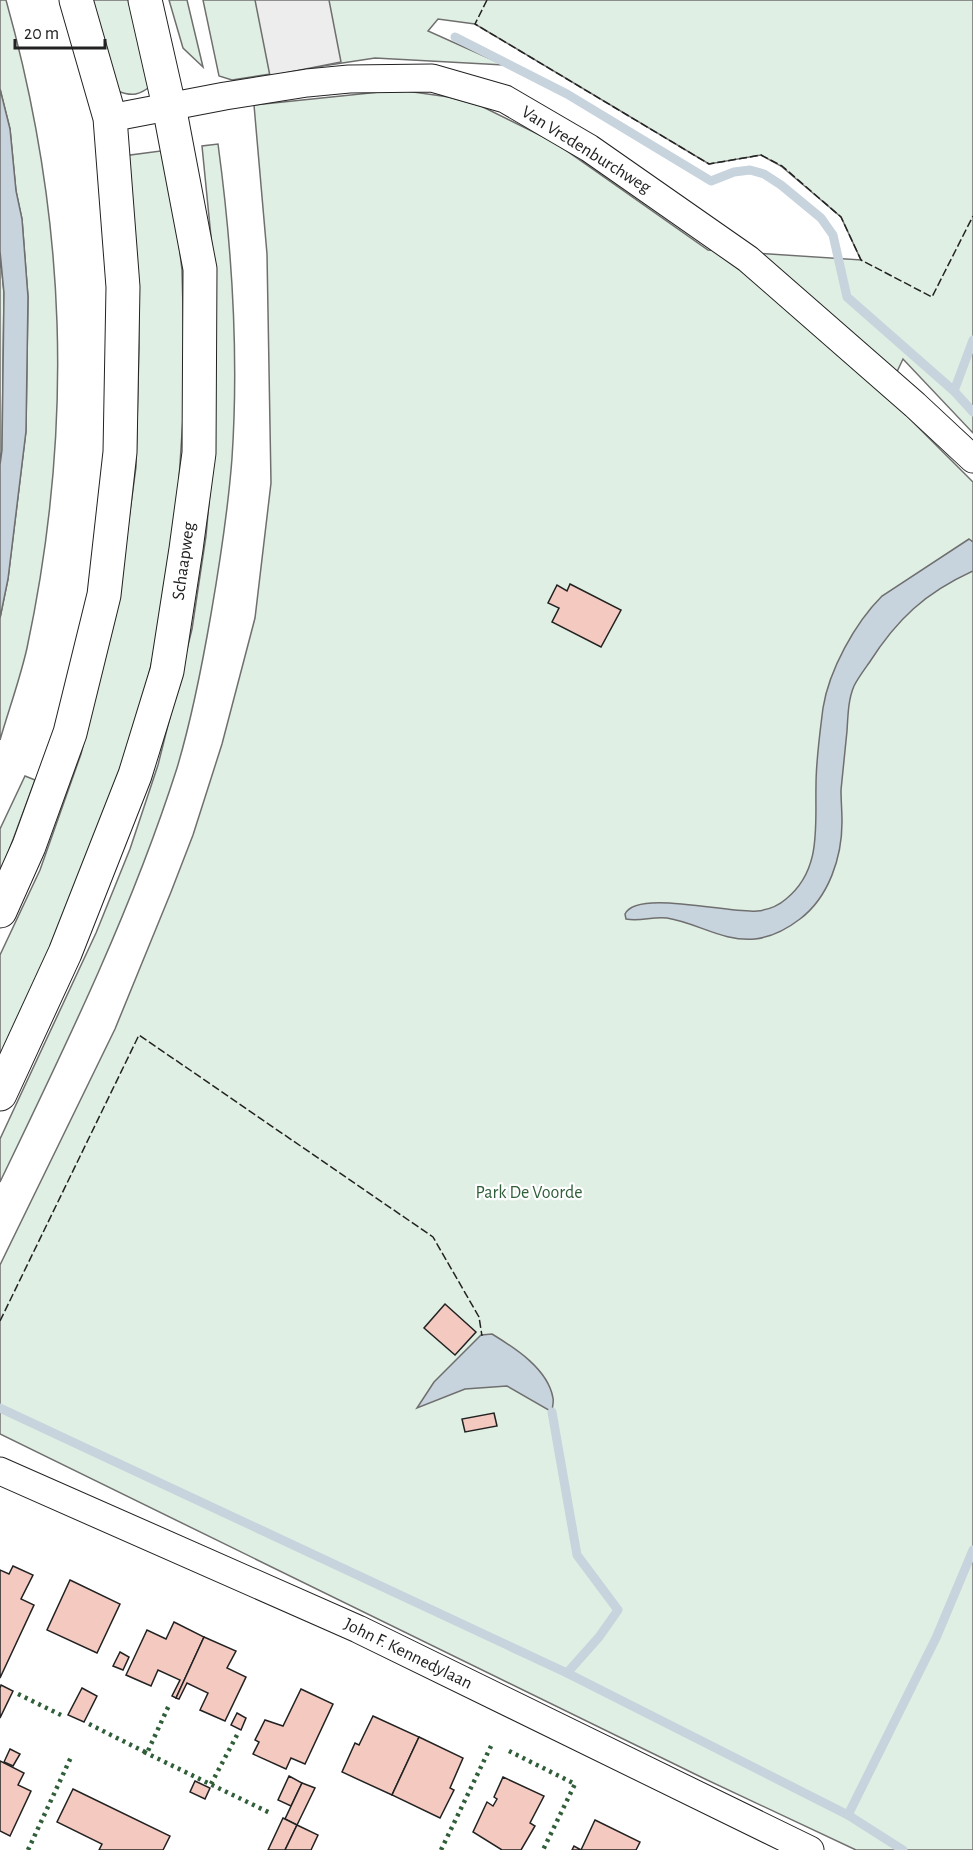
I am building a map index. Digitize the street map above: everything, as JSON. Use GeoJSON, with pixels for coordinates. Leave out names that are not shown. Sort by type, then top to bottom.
{"type":"FeatureCollection","features":[{"type":"Feature","properties":{"kind":"street"},"geometry":{"type":"LineString","coordinates":[[0,911],[29,846],[70,733],[104,595],[120,452],[123,287],[110,118],[76,0]]}},
{"type":"Feature","properties":{"kind":"street","name":"Schaapweg"},"geometry":{"type":"LineString","coordinates":[[0,1094],[65,953],[131,786],[167,671],[199,453],[200,269],[169,106],[145,0]]}},
{"type":"Feature","properties":{"kind":"street","name":"Van Vredenburchweg"},"geometry":{"type":"LineString","coordinates":[[110,118],[307,83],[349,79],[432,78],[505,99],[589,148],[748,260],[915,405],[973,459]]}},
{"type":"Feature","properties":{"kind":"street","name":"John F. Kennedylaan"},"geometry":{"type":"LineString","coordinates":[[0,1471],[358,1629],[810,1850]]}},
{"type":"Feature","properties":{"kind":"green space"},"geometry":{"type":"Polygon","coordinates":[[[0,0],[6,0],[26,81],[42,162],[52,243],[57,323],[57,403],[52,484],[42,566],[27,648],[0,740],[0,618],[8,579],[26,431],[28,297],[22,219],[16,191],[10,129],[0,89],[0,0]]]}},
{"type":"Feature","properties":{"kind":"green space"},"geometry":{"type":"Polygon","coordinates":[[[89,0],[136,0],[152,85],[144,91],[128,94],[118,91],[89,0]]]}},
{"type":"Feature","properties":{"kind":"green space"},"geometry":{"type":"Polygon","coordinates":[[[169,0],[187,0],[203,67],[183,48],[169,0]]]}},
{"type":"Feature","properties":{"kind":"green space","name":"Park De Voorde"},"geometry":{"type":"Polygon","coordinates":[[[203,0],[973,0],[973,433],[903,359],[886,395],[973,482],[973,1850],[856,1850],[703,1778],[0,1434],[0,1265],[115,1029],[171,892],[193,835],[222,744],[255,618],[271,483],[267,254],[254,105],[399,90],[449,97],[481,106],[554,142],[708,250],[861,260],[841,217],[781,166],[761,155],[709,164],[475,24],[438,19],[428,31],[504,65],[375,58],[232,80],[219,76],[203,0]]]}},
{"type":"Feature","properties":{"kind":"green space"},"geometry":{"type":"Polygon","coordinates":[[[218,144],[233,300],[234,419],[223,536],[196,692],[177,768],[159,822],[118,927],[0,1182],[0,1139],[96,933],[130,849],[158,765],[192,629],[206,536],[212,469],[213,257],[202,146],[218,144]]]}},
{"type":"Feature","properties":{"kind":"green space"},"geometry":{"type":"Polygon","coordinates":[[[168,150],[182,270],[185,387],[177,510],[160,627],[140,712],[107,823],[0,1064],[0,955],[40,870],[81,754],[116,614],[136,467],[138,274],[123,156],[168,150]]]}},
{"type":"Feature","properties":{"kind":"green space"},"geometry":{"type":"Polygon","coordinates":[[[0,251],[4,293],[0,465],[0,251]]]}},
{"type":"Feature","properties":{"kind":"green space"},"geometry":{"type":"Polygon","coordinates":[[[25,776],[35,780],[0,875],[0,829],[25,776]]]}},
{"type":"Feature","properties":{"kind":"shaded area"},"geometry":{"type":"Polygon","coordinates":[[[255,0],[329,0],[341,62],[270,76],[255,0]]]}},
{"type":"Feature","properties":{"kind":"shaded area"},"geometry":{"type":"Polygon","coordinates":[[[0,89],[10,129],[16,191],[22,219],[28,297],[26,431],[8,579],[0,618],[0,465],[4,293],[0,251],[0,89]]]}},
{"type":"Feature","properties":{"kind":"shaded area"},"geometry":{"type":"Polygon","coordinates":[[[969,539],[973,542],[973,571],[940,588],[913,609],[890,633],[854,686],[849,708],[841,790],[840,849],[826,888],[810,910],[785,929],[755,939],[732,938],[667,918],[626,919],[625,914],[633,907],[647,903],[685,904],[744,911],[761,910],[780,904],[798,887],[806,875],[814,846],[817,766],[823,708],[837,663],[853,633],[882,596],[969,539]]]}},
{"type":"Feature","properties":{"kind":"shaded area"},"geometry":{"type":"Polygon","coordinates":[[[492,1334],[529,1360],[545,1378],[553,1398],[552,1412],[507,1386],[465,1389],[417,1408],[434,1382],[481,1335],[492,1334]]]}},
{"type":"Feature","properties":{"kind":"building"},"geometry":{"type":"Polygon","coordinates":[[[570,584],[621,610],[601,647],[552,622],[559,608],[548,603],[557,585],[567,591],[570,584]]]}},
{"type":"Feature","properties":{"kind":"building"},"geometry":{"type":"Polygon","coordinates":[[[445,1304],[476,1332],[455,1355],[424,1328],[445,1304]]]}},
{"type":"Feature","properties":{"kind":"building"},"geometry":{"type":"Polygon","coordinates":[[[494,1413],[497,1426],[465,1432],[462,1419],[494,1413]]]}},
{"type":"Feature","properties":{"kind":"building"},"geometry":{"type":"Polygon","coordinates":[[[13,1566],[33,1575],[21,1599],[34,1605],[0,1678],[0,1570],[9,1574],[13,1566]]]}},
{"type":"Feature","properties":{"kind":"building"},"geometry":{"type":"Polygon","coordinates":[[[70,1580],[120,1604],[97,1653],[47,1630],[70,1580]]]}},
{"type":"Feature","properties":{"kind":"building"},"geometry":{"type":"Polygon","coordinates":[[[174,1622],[204,1637],[176,1698],[172,1696],[180,1680],[158,1670],[151,1686],[126,1675],[147,1630],[166,1639],[174,1622]]]}},
{"type":"Feature","properties":{"kind":"building"},"geometry":{"type":"Polygon","coordinates":[[[204,1637],[236,1651],[227,1668],[246,1677],[225,1721],[200,1710],[208,1693],[187,1683],[179,1699],[176,1698],[204,1637]]]}},
{"type":"Feature","properties":{"kind":"building"},"geometry":{"type":"Polygon","coordinates":[[[120,1652],[129,1657],[123,1670],[113,1666],[120,1652]]]}},
{"type":"Feature","properties":{"kind":"building"},"geometry":{"type":"Polygon","coordinates":[[[1,1685],[13,1691],[0,1718],[0,1688],[1,1685]]]}},
{"type":"Feature","properties":{"kind":"building"},"geometry":{"type":"Polygon","coordinates":[[[82,1688],[97,1696],[84,1722],[68,1715],[82,1688]]]}},
{"type":"Feature","properties":{"kind":"building"},"geometry":{"type":"Polygon","coordinates":[[[301,1689],[333,1704],[305,1764],[291,1758],[286,1769],[253,1754],[259,1742],[255,1740],[265,1720],[283,1726],[301,1689]]]}},
{"type":"Feature","properties":{"kind":"building"},"geometry":{"type":"Polygon","coordinates":[[[237,1713],[246,1718],[241,1730],[231,1725],[237,1713]]]}},
{"type":"Feature","properties":{"kind":"building"},"geometry":{"type":"Polygon","coordinates":[[[373,1716],[419,1737],[392,1795],[342,1772],[355,1743],[359,1745],[373,1716]]]}},
{"type":"Feature","properties":{"kind":"building"},"geometry":{"type":"Polygon","coordinates":[[[419,1737],[463,1758],[450,1788],[454,1790],[440,1818],[392,1795],[419,1737]]]}},
{"type":"Feature","properties":{"kind":"building"},"geometry":{"type":"Polygon","coordinates":[[[10,1749],[20,1754],[13,1766],[4,1762],[10,1749]]]}},
{"type":"Feature","properties":{"kind":"building"},"geometry":{"type":"Polygon","coordinates":[[[0,1761],[24,1773],[18,1785],[31,1791],[10,1836],[0,1831],[0,1761]]]}},
{"type":"Feature","properties":{"kind":"building"},"geometry":{"type":"Polygon","coordinates":[[[289,1776],[302,1783],[291,1806],[278,1800],[289,1776]]]}},
{"type":"Feature","properties":{"kind":"building"},"geometry":{"type":"Polygon","coordinates":[[[503,1777],[544,1796],[530,1823],[535,1826],[521,1850],[502,1850],[473,1832],[487,1802],[493,1806],[497,1799],[494,1797],[503,1777]]]}},
{"type":"Feature","properties":{"kind":"building"},"geometry":{"type":"Polygon","coordinates":[[[195,1781],[210,1788],[205,1799],[190,1792],[195,1781]]]}},
{"type":"Feature","properties":{"kind":"building"},"geometry":{"type":"Polygon","coordinates":[[[302,1783],[315,1788],[297,1825],[285,1819],[302,1783]]]}},
{"type":"Feature","properties":{"kind":"building"},"geometry":{"type":"Polygon","coordinates":[[[73,1789],[170,1836],[163,1850],[99,1850],[102,1844],[57,1822],[73,1789]]]}},
{"type":"Feature","properties":{"kind":"building"},"geometry":{"type":"Polygon","coordinates":[[[283,1818],[297,1825],[285,1850],[268,1850],[283,1818]]]}},
{"type":"Feature","properties":{"kind":"building"},"geometry":{"type":"Polygon","coordinates":[[[595,1820],[640,1842],[636,1850],[581,1850],[595,1820]]]}},
{"type":"Feature","properties":{"kind":"building"},"geometry":{"type":"Polygon","coordinates":[[[297,1825],[318,1835],[311,1850],[285,1850],[297,1825]]]}},
{"type":"Feature","properties":{"kind":"waterway"},"geometry":{"type":"LineString","coordinates":[[455,37],[567,94],[711,181],[734,172],[750,170],[764,174],[781,185],[821,218],[833,235],[847,297],[954,391]]}},
{"type":"Feature","properties":{"kind":"waterway"},"geometry":{"type":"LineString","coordinates":[[973,340],[954,391],[973,412]]}},
{"type":"Feature","properties":{"kind":"waterway"},"geometry":{"type":"LineString","coordinates":[[0,1408],[567,1673],[848,1815],[903,1850]]}},
{"type":"Feature","properties":{"kind":"waterway"},"geometry":{"type":"LineString","coordinates":[[552,1412],[577,1555],[618,1610],[599,1637],[567,1673]]}},
{"type":"Feature","properties":{"kind":"waterway"},"geometry":{"type":"LineString","coordinates":[[848,1815],[936,1638],[973,1550]]}},
{"type":"Feature","properties":{"kind":"hedge"},"geometry":{"type":"LineString","coordinates":[[18,1694],[61,1715]]}},
{"type":"Feature","properties":{"kind":"hedge"},"geometry":{"type":"LineString","coordinates":[[89,1724],[147,1753],[170,1703]]}},
{"type":"Feature","properties":{"kind":"hedge"},"geometry":{"type":"LineString","coordinates":[[211,1784],[237,1735]]}},
{"type":"Feature","properties":{"kind":"hedge"},"geometry":{"type":"LineString","coordinates":[[441,1850],[492,1744]]}},
{"type":"Feature","properties":{"kind":"hedge"},"geometry":{"type":"LineString","coordinates":[[509,1751],[575,1784],[543,1850]]}},
{"type":"Feature","properties":{"kind":"hedge"},"geometry":{"type":"LineString","coordinates":[[144,1752],[270,1813]]}},
{"type":"Feature","properties":{"kind":"hedge"},"geometry":{"type":"LineString","coordinates":[[28,1850],[72,1755]]}},
{"type":"Feature","properties":{"kind":"fence"},"geometry":{"type":"LineString","coordinates":[[487,0],[475,24],[709,164],[761,155],[782,166],[841,217],[861,260],[932,297],[973,216]]}},
{"type":"Feature","properties":{"kind":"fence"},"geometry":{"type":"LineString","coordinates":[[0,1321],[139,1035],[433,1237],[479,1317],[482,1336]]}}]}
